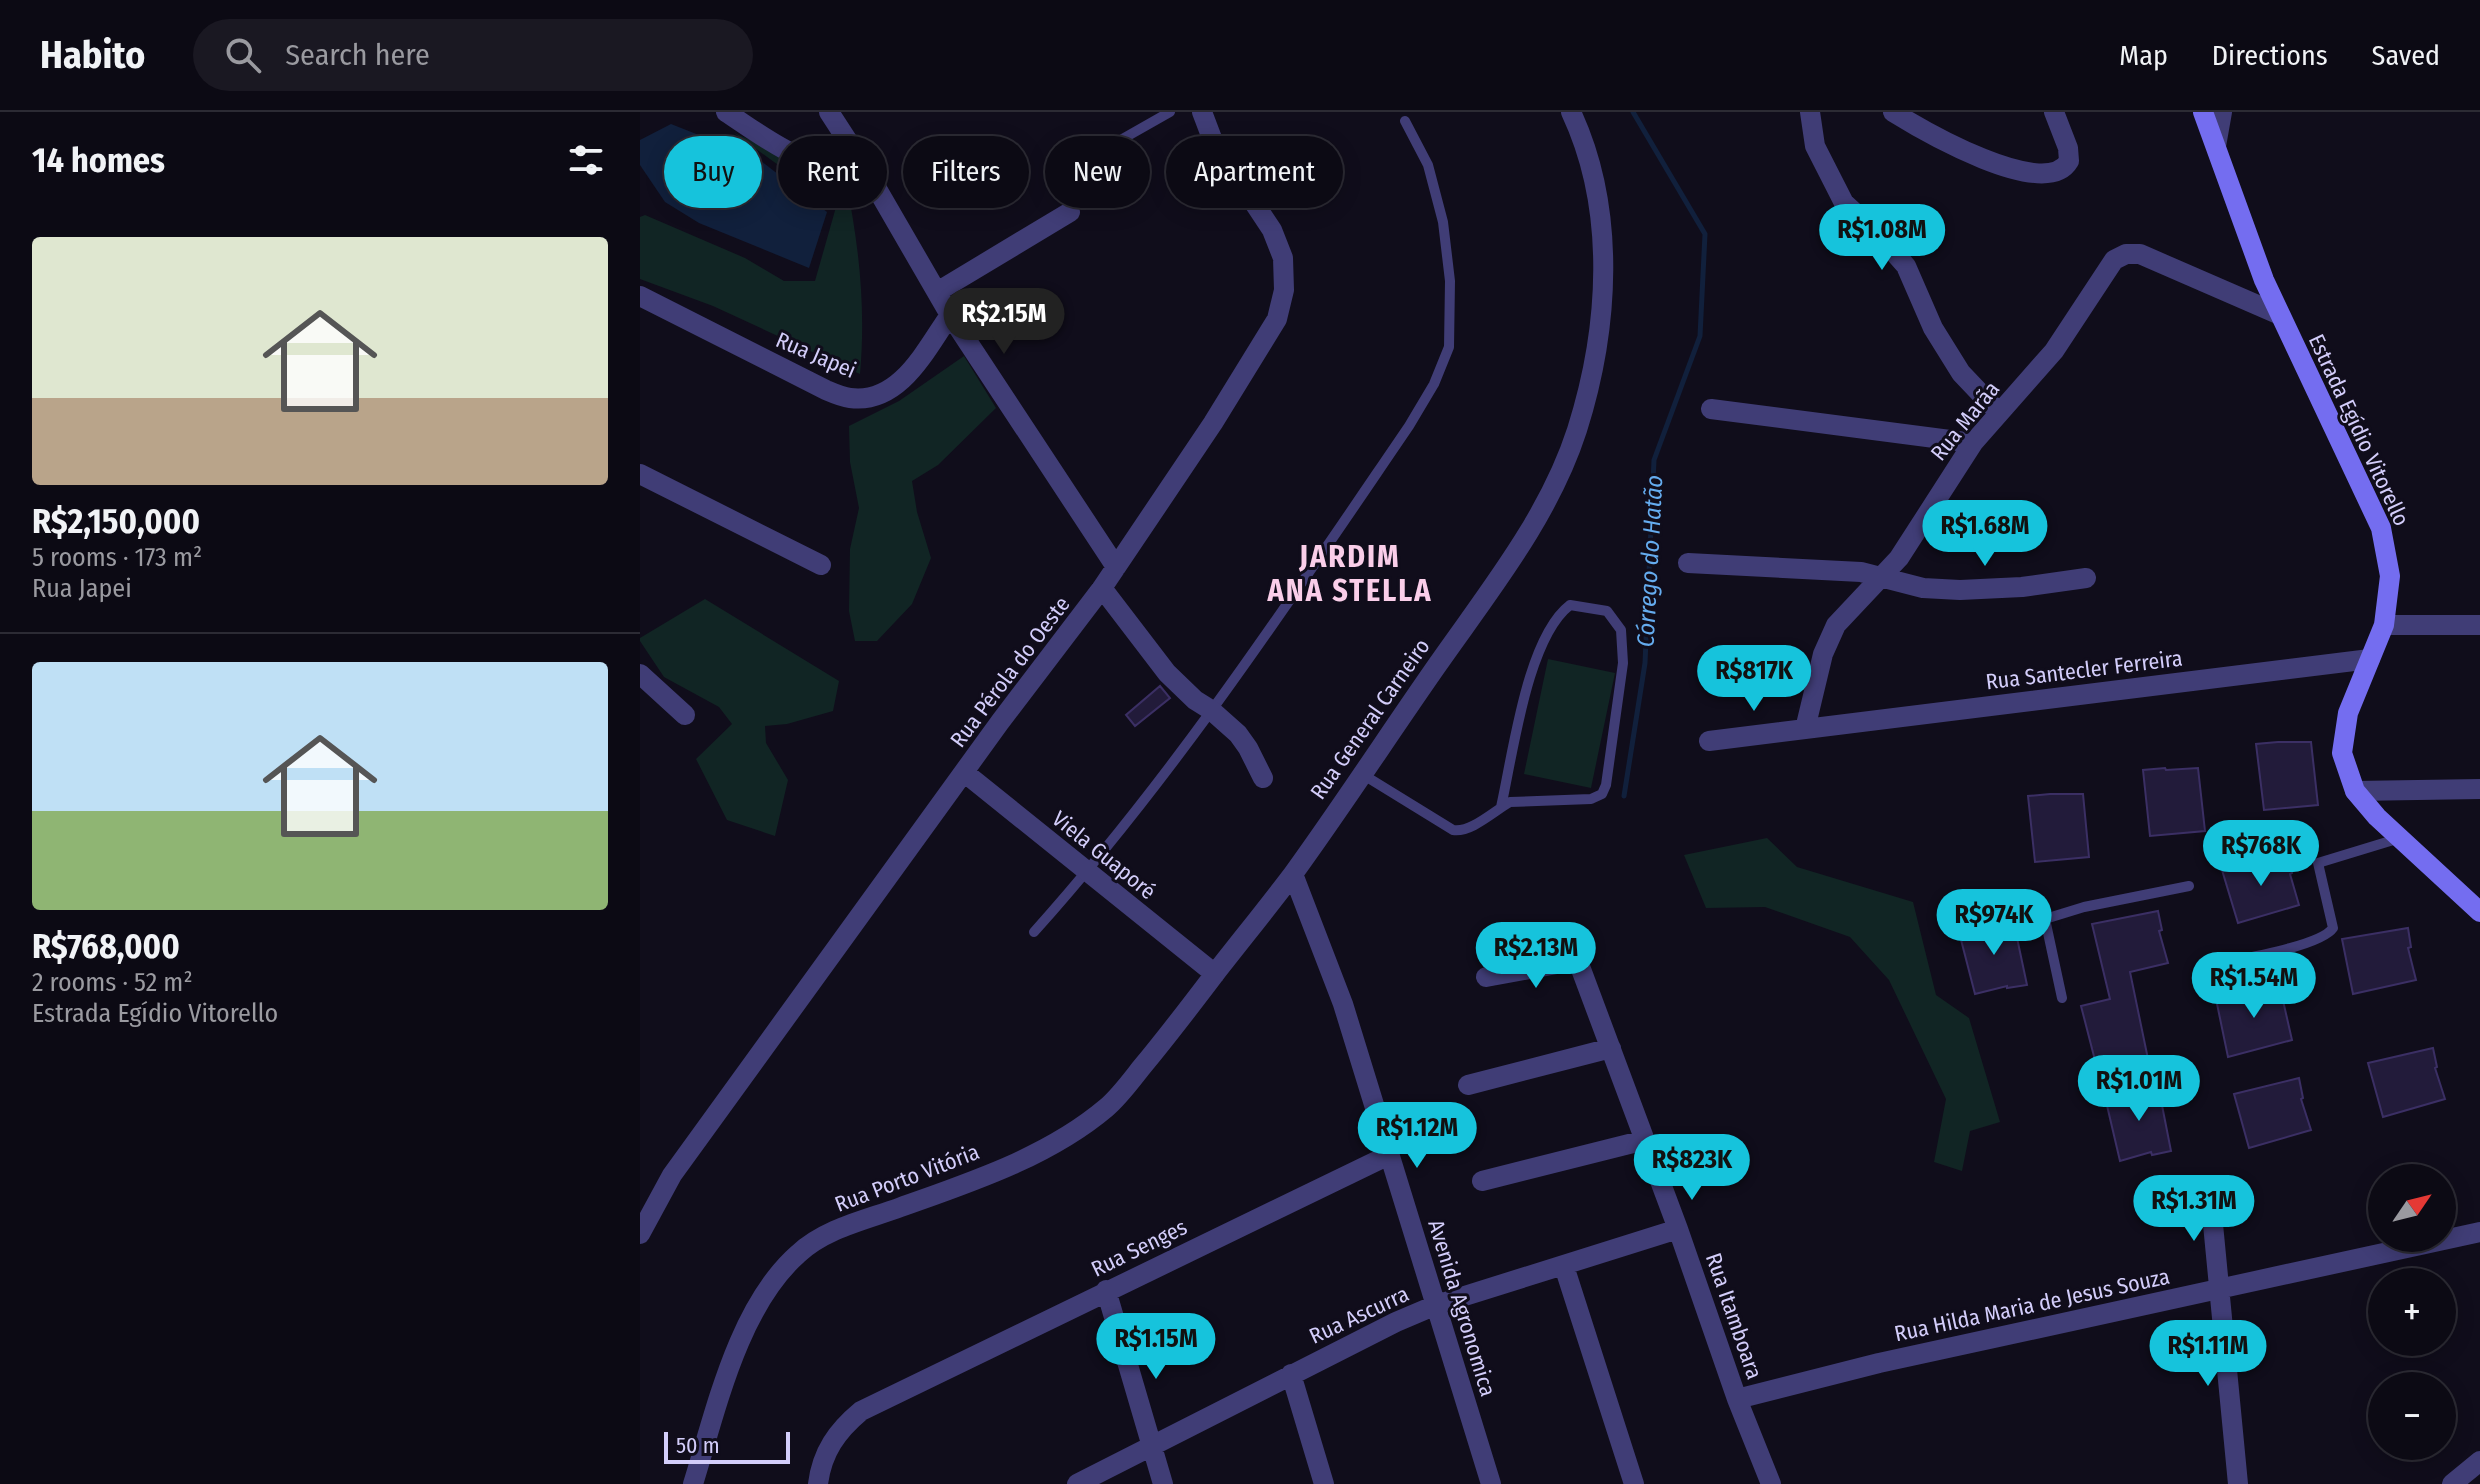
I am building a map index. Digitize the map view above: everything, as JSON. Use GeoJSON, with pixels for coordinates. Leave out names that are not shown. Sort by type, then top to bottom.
{"type":"FeatureCollection","features":[{"type":"Feature","properties":{"kind":"street"},"geometry":{"type":"LineString","coordinates":[[726,112],[778,143]]}},
{"type":"Feature","properties":{"kind":"street"},"geometry":{"type":"LineString","coordinates":[[829,112],[845,136]]}},
{"type":"Feature","properties":{"kind":"street","name":"Rua Pérola do Oeste"},"geometry":{"type":"LineString","coordinates":[[640,1234],[672,1175],[1000,722],[1102,588],[1277,319],[1284,290],[1283,258],[1272,230],[1213,141],[1202,112]]}},
{"type":"Feature","properties":{"kind":"street","name":"Rua General Carneiro"},"geometry":{"type":"LineString","coordinates":[[1215,974],[1293,874],[1538,517],[1575,435],[1595,352],[1604,262],[1597,189],[1591,163],[1571,112]]}},
{"type":"Feature","properties":{"kind":"street"},"geometry":{"type":"LineString","coordinates":[[1810,112],[1815,146],[1844,203],[1877,233],[1906,266],[1933,328],[1961,373],[1999,413]]}},
{"type":"Feature","properties":{"kind":"street"},"geometry":{"type":"LineString","coordinates":[[1893,112],[1953,146],[1995,163],[2036,174],[2054,173],[2066,166],[2070,156],[2054,112]]}},
{"type":"Feature","properties":{"kind":"street","name":"Estrada Egídio Vitorello"},"geometry":{"type":"LineString","coordinates":[[2203,112],[2278,314],[2381,528],[2390,576],[2384,625],[2348,713],[2342,741],[2346,771],[2355,791],[2400,838],[2480,912]]}},
{"type":"Feature","properties":{"kind":"street"},"geometry":{"type":"LineString","coordinates":[[2216,146],[2222,112]]}},
{"type":"Feature","properties":{"kind":"street"},"geometry":{"type":"LineString","coordinates":[[887,206],[950,315],[1116,567]]}},
{"type":"Feature","properties":{"kind":"street"},"geometry":{"type":"LineString","coordinates":[[937,292],[1070,212]]}},
{"type":"Feature","properties":{"kind":"street","name":"Rua Marãa"},"geometry":{"type":"LineString","coordinates":[[1805,729],[1828,640],[1842,619],[1882,579],[1905,549],[1973,443],[2054,351],[2105,270],[2120,256],[2140,254],[2278,314]]}},
{"type":"Feature","properties":{"kind":"street","name":"Rua Japei"},"geometry":{"type":"LineString","coordinates":[[640,296],[787,372],[850,398],[887,392],[903,379],[950,315]]}},
{"type":"Feature","properties":{"kind":"street"},"geometry":{"type":"LineString","coordinates":[[1711,409],[1973,443]]}},
{"type":"Feature","properties":{"kind":"street"},"geometry":{"type":"LineString","coordinates":[[640,474],[821,565]]}},
{"type":"Feature","properties":{"kind":"street"},"geometry":{"type":"LineString","coordinates":[[1688,563],[1847,571],[1923,588],[1960,590],[2022,587],[2086,578]]}},
{"type":"Feature","properties":{"kind":"street"},"geometry":{"type":"LineString","coordinates":[[1102,588],[1167,673],[1243,741],[1263,778]]}},
{"type":"Feature","properties":{"kind":"street"},"geometry":{"type":"LineString","coordinates":[[2384,625],[2480,625]]}},
{"type":"Feature","properties":{"kind":"street","name":"Rua Santecler Ferreira"},"geometry":{"type":"LineString","coordinates":[[1805,729],[2370,659]]}},
{"type":"Feature","properties":{"kind":"street"},"geometry":{"type":"LineString","coordinates":[[640,674],[685,715]]}},
{"type":"Feature","properties":{"kind":"street"},"geometry":{"type":"LineString","coordinates":[[1709,741],[1805,729]]}},
{"type":"Feature","properties":{"kind":"street","name":"Viela Guaporé"},"geometry":{"type":"LineString","coordinates":[[965,773],[1215,974]]}},
{"type":"Feature","properties":{"kind":"street"},"geometry":{"type":"LineString","coordinates":[[2355,791],[2480,789]]}},
{"type":"Feature","properties":{"kind":"street","name":"Avenida Agronomica"},"geometry":{"type":"LineString","coordinates":[[1293,874],[1343,1004],[1491,1484]]}},
{"type":"Feature","properties":{"kind":"street","name":"Rua Itamboara"},"geometry":{"type":"LineString","coordinates":[[1569,937],[1678,1229],[1737,1399],[1771,1484]]}},
{"type":"Feature","properties":{"kind":"street"},"geometry":{"type":"LineString","coordinates":[[1486,977],[1578,960]]}},
{"type":"Feature","properties":{"kind":"street","name":"Rua Porto Vitória"},"geometry":{"type":"LineString","coordinates":[[693,1484],[738,1348],[759,1305],[797,1254],[818,1239],[851,1223],[964,1184],[1032,1155],[1078,1129],[1109,1106],[1215,974]]}},
{"type":"Feature","properties":{"kind":"street"},"geometry":{"type":"LineString","coordinates":[[1468,1085],[1611,1048]]}},
{"type":"Feature","properties":{"kind":"street"},"geometry":{"type":"LineString","coordinates":[[1482,1181],[1645,1140]]}},
{"type":"Feature","properties":{"kind":"street","name":"Rua Senges"},"geometry":{"type":"LineString","coordinates":[[818,1484],[827,1448],[844,1425],[861,1411],[1389,1155]]}},
{"type":"Feature","properties":{"kind":"street"},"geometry":{"type":"LineString","coordinates":[[2210,1193],[2221,1288],[2232,1483]]}},
{"type":"Feature","properties":{"kind":"street","name":"Rua Ascurra"},"geometry":{"type":"LineString","coordinates":[[1077,1484],[1291,1374],[1436,1305],[1678,1229]]}},
{"type":"Feature","properties":{"kind":"street","name":"Rua Hilda Maria de Jesus Souza"},"geometry":{"type":"LineString","coordinates":[[1737,1399],[1879,1363],[2480,1232]]}},
{"type":"Feature","properties":{"kind":"street"},"geometry":{"type":"LineString","coordinates":[[1564,1266],[1634,1484]]}},
{"type":"Feature","properties":{"kind":"street"},"geometry":{"type":"LineString","coordinates":[[1106,1290],[1163,1484]]}},
{"type":"Feature","properties":{"kind":"street"},"geometry":{"type":"LineString","coordinates":[[1291,1374],[1324,1484]]}},
{"type":"Feature","properties":{"kind":"street"},"geometry":{"type":"LineString","coordinates":[[2452,1484],[2480,1461]]}},
{"type":"Feature","properties":{"kind":"lane"},"geometry":{"type":"LineString","coordinates":[[1128,136],[1170,112]]}},
{"type":"Feature","properties":{"kind":"lane"},"geometry":{"type":"LineString","coordinates":[[1034,932],[1087,873],[1211,710],[1409,426],[1434,384],[1449,347],[1450,281],[1443,222],[1428,165],[1405,121]]}},
{"type":"Feature","properties":{"kind":"lane"},"geometry":{"type":"LineString","coordinates":[[1362,774],[1453,830],[1466,829],[1510,802],[1591,799],[1602,794],[1606,785],[1623,663],[1621,630],[1607,611],[1570,605],[1552,624],[1531,674],[1501,807]]}},
{"type":"Feature","properties":{"kind":"lane"},"geometry":{"type":"LineString","coordinates":[[2208,966],[2327,936],[2333,928],[2318,863],[2400,838]]}},
{"type":"Feature","properties":{"kind":"lane"},"geometry":{"type":"LineString","coordinates":[[2062,998],[2045,919],[2084,907],[2189,886]]}},
{"type":"Feature","properties":{"kind":"green space"},"geometry":{"type":"Polygon","coordinates":[[[762,145],[778,152],[778,165],[762,153],[762,145]]]}},
{"type":"Feature","properties":{"kind":"green space"},"geometry":{"type":"Polygon","coordinates":[[[836,208],[851,208],[860,277],[860,374],[713,306],[640,279],[640,217],[645,215],[745,258],[784,281],[815,281],[836,208]]]}},
{"type":"Feature","properties":{"kind":"green space"},"geometry":{"type":"Polygon","coordinates":[[[964,356],[996,408],[938,465],[912,481],[917,512],[931,558],[912,604],[877,641],[855,641],[849,611],[850,549],[859,508],[850,462],[849,426],[899,401],[964,356]]]}},
{"type":"Feature","properties":{"kind":"green space"},"geometry":{"type":"Polygon","coordinates":[[[705,599],[839,681],[833,711],[787,724],[765,726],[766,743],[788,780],[775,836],[727,820],[696,759],[732,724],[719,707],[664,677],[640,641],[640,638],[705,599]]]}},
{"type":"Feature","properties":{"kind":"green space"},"geometry":{"type":"Polygon","coordinates":[[[1548,659],[1615,673],[1591,788],[1524,774],[1548,659]]]}},
{"type":"Feature","properties":{"kind":"green space"},"geometry":{"type":"Polygon","coordinates":[[[1767,838],[1797,867],[1913,902],[1936,995],[1969,1018],[2000,1122],[1970,1131],[1962,1171],[1934,1162],[1946,1099],[1889,980],[1850,937],[1765,907],[1706,908],[1684,855],[1767,838]]]}},
{"type":"Feature","properties":{"kind":"water"},"geometry":{"type":"Polygon","coordinates":[[[671,124],[701,136],[664,136],[664,201],[640,165],[640,140],[671,124]]]}},
{"type":"Feature","properties":{"kind":"water"},"geometry":{"type":"Polygon","coordinates":[[[762,162],[778,174],[778,208],[822,208],[827,212],[809,268],[699,223],[675,208],[762,208],[762,162]]]}},
{"type":"Feature","properties":{"kind":"building"},"geometry":{"type":"Polygon","coordinates":[[[1160,686],[1170,698],[1135,726],[1126,715],[1160,686]]]}},
{"type":"Feature","properties":{"kind":"building"},"geometry":{"type":"Polygon","coordinates":[[[2311,742],[2318,805],[2264,810],[2256,744],[2311,742]]]}},
{"type":"Feature","properties":{"kind":"building"},"geometry":{"type":"Polygon","coordinates":[[[2198,768],[2205,831],[2150,836],[2143,770],[2198,768]]]}},
{"type":"Feature","properties":{"kind":"building"},"geometry":{"type":"Polygon","coordinates":[[[2083,794],[2089,857],[2035,862],[2028,796],[2083,794]]]}},
{"type":"Feature","properties":{"kind":"building"},"geometry":{"type":"Polygon","coordinates":[[[2287,854],[2299,905],[2238,923],[2222,870],[2287,854]]]}},
{"type":"Feature","properties":{"kind":"building"},"geometry":{"type":"Polygon","coordinates":[[[2158,911],[2162,930],[2159,931],[2168,963],[2130,972],[2148,1059],[2128,1060],[2097,1068],[2081,1006],[2110,999],[2092,924],[2158,911]]]}},
{"type":"Feature","properties":{"kind":"building"},"geometry":{"type":"Polygon","coordinates":[[[2013,919],[2027,985],[2007,986],[1975,994],[1959,932],[2013,919]]]}},
{"type":"Feature","properties":{"kind":"building"},"geometry":{"type":"Polygon","coordinates":[[[2408,928],[2411,947],[2408,948],[2416,980],[2353,994],[2342,939],[2408,928]]]}},
{"type":"Feature","properties":{"kind":"building"},"geometry":{"type":"Polygon","coordinates":[[[2279,983],[2292,1040],[2228,1057],[2216,999],[2279,983]]]}},
{"type":"Feature","properties":{"kind":"building"},"geometry":{"type":"Polygon","coordinates":[[[2433,1048],[2435,1068],[2445,1099],[2383,1117],[2368,1063],[2433,1048]]]}},
{"type":"Feature","properties":{"kind":"building"},"geometry":{"type":"Polygon","coordinates":[[[2299,1078],[2301,1099],[2311,1130],[2249,1148],[2234,1094],[2299,1078]]]}},
{"type":"Feature","properties":{"kind":"building"},"geometry":{"type":"Polygon","coordinates":[[[2158,1085],[2171,1151],[2152,1155],[2151,1152],[2120,1161],[2105,1097],[2158,1085]]]}},
{"type":"Feature","properties":{"kind":"waterway","name":"Córrego do Hatão"},"geometry":{"type":"LineString","coordinates":[[1624,796],[1645,663],[1654,460],[1700,336],[1705,234],[1633,112]]}},
{"type":"Feature","properties":{"kind":"district","name":"JARDIM ANA STELLA"},"geometry":{"type":"Point","coordinates":[1350,574]}}]}
